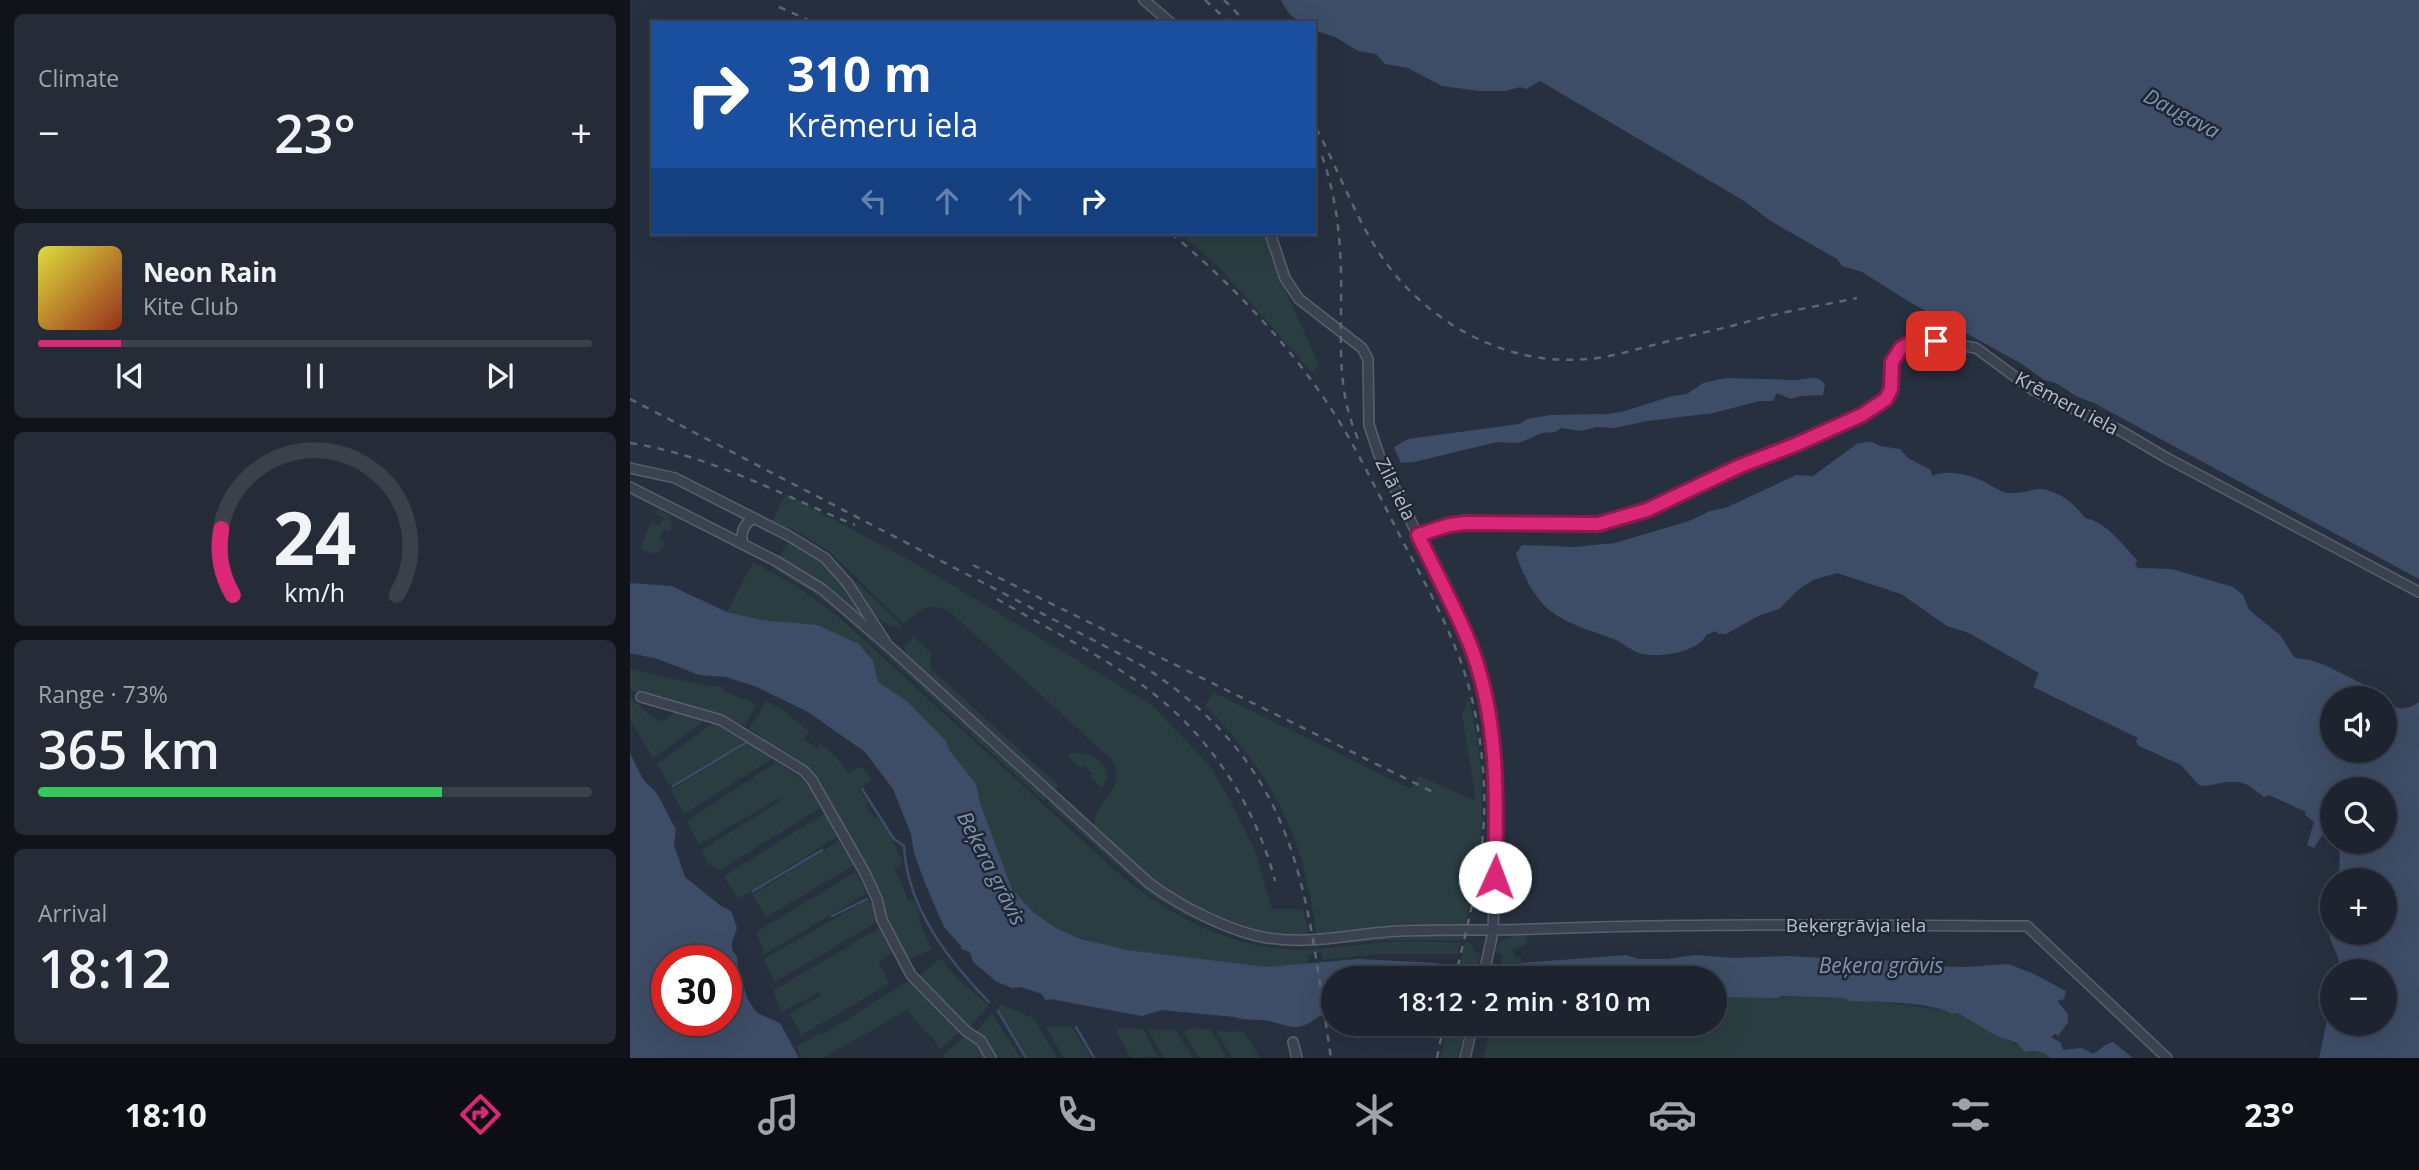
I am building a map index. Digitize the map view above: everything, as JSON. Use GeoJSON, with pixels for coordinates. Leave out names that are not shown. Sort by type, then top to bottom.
{"type":"FeatureCollection","features":[{"type":"Feature","properties":{"kind":"street"},"geometry":{"type":"LineString","coordinates":[[1144,0],[1169,21]]}},
{"type":"Feature","properties":{"kind":"street","name":"Zilā iela"},"geometry":{"type":"LineString","coordinates":[[1271,235],[1285,278],[1299,299],[1362,348],[1368,359],[1369,425],[1379,455],[1470,644],[1490,725],[1497,801],[1493,932],[1486,966]]}},
{"type":"Feature","properties":{"kind":"street","name":"Krēmeru iela"},"geometry":{"type":"LineString","coordinates":[[1418,535],[1465,523],[1598,524],[1647,510],[1740,466],[1862,415],[1886,399],[1891,389],[1892,362],[1901,348],[1912,342],[1936,341],[1976,348],[2032,390],[2077,408],[2419,592]]}},
{"type":"Feature","properties":{"kind":"street"},"geometry":{"type":"LineString","coordinates":[[630,468],[675,478],[809,547],[831,564],[848,584],[893,650]]}},
{"type":"Feature","properties":{"kind":"street"},"geometry":{"type":"LineString","coordinates":[[630,487],[801,575],[822,589],[893,650]]}},
{"type":"Feature","properties":{"kind":"street"},"geometry":{"type":"LineString","coordinates":[[743,544],[742,531],[754,518]]}},
{"type":"Feature","properties":{"kind":"street","name":"Beķergrāvja iela"},"geometry":{"type":"LineString","coordinates":[[893,650],[1149,883],[1174,900],[1253,935],[1284,940],[1400,931],[1493,932],[1797,925],[2027,926],[2167,1058]]}},
{"type":"Feature","properties":{"kind":"street"},"geometry":{"type":"LineString","coordinates":[[641,697],[721,720],[804,771],[812,779],[865,873],[877,899],[882,920],[911,975],[966,1031],[981,1041],[991,1058]]}},
{"type":"Feature","properties":{"kind":"street"},"geometry":{"type":"LineString","coordinates":[[1465,1058],[1470,1036]]}},
{"type":"Feature","properties":{"kind":"street"},"geometry":{"type":"LineString","coordinates":[[1293,1042],[1297,1058]]}},
{"type":"Feature","properties":{"kind":"green space"},"geometry":{"type":"Polygon","coordinates":[[[1182,235],[1265,235],[1286,292],[1319,365],[1312,373],[1224,272],[1182,235]]]}},
{"type":"Feature","properties":{"kind":"green space"},"geometry":{"type":"Polygon","coordinates":[[[786,494],[922,567],[1152,705],[1209,765],[1230,800],[1256,853],[1272,909],[1303,909],[1309,935],[1283,935],[1232,923],[1185,901],[1142,871],[1095,828],[1095,818],[1116,780],[1112,760],[949,611],[936,607],[924,608],[904,624],[829,551],[791,528],[789,531],[772,522],[786,494]]]}},
{"type":"Feature","properties":{"kind":"green space"},"geometry":{"type":"Polygon","coordinates":[[[658,509],[670,516],[672,527],[670,532],[664,530],[659,539],[665,543],[653,554],[643,550],[641,546],[651,522],[659,526],[664,518],[656,514],[658,509]]]}},
{"type":"Feature","properties":{"kind":"green space"},"geometry":{"type":"Polygon","coordinates":[[[789,541],[832,570],[867,621],[823,584],[779,558],[789,541]]]}},
{"type":"Feature","properties":{"kind":"green space"},"geometry":{"type":"Polygon","coordinates":[[[753,562],[795,585],[840,618],[1117,872],[1154,900],[1195,924],[1239,941],[1284,949],[1391,942],[1460,943],[1458,954],[1377,954],[1323,960],[1322,952],[1307,955],[1308,964],[1268,967],[1127,950],[1097,944],[1056,928],[1033,913],[1012,889],[980,803],[976,784],[948,748],[947,742],[907,701],[878,682],[868,653],[854,641],[781,621],[762,620],[727,612],[753,562]]]}},
{"type":"Feature","properties":{"kind":"green space"},"geometry":{"type":"Polygon","coordinates":[[[775,566],[836,605],[1047,798],[1044,801],[843,616],[813,593],[773,569],[775,566]]]}},
{"type":"Feature","properties":{"kind":"green space"},"geometry":{"type":"Polygon","coordinates":[[[843,569],[902,626],[884,623],[876,616],[843,569]]]}},
{"type":"Feature","properties":{"kind":"green space"},"geometry":{"type":"Polygon","coordinates":[[[914,637],[930,652],[931,669],[1059,786],[1053,792],[907,657],[904,647],[914,637]]]}},
{"type":"Feature","properties":{"kind":"green space"},"geometry":{"type":"Polygon","coordinates":[[[630,669],[722,687],[722,691],[757,704],[745,726],[657,700],[630,689],[630,669]]]}},
{"type":"Feature","properties":{"kind":"green space"},"geometry":{"type":"Polygon","coordinates":[[[1213,692],[1411,789],[1419,776],[1476,801],[1462,714],[1469,697],[1481,764],[1482,822],[1465,925],[1397,927],[1317,935],[1303,866],[1287,821],[1252,759],[1205,706],[1213,692]]]}},
{"type":"Feature","properties":{"kind":"green space"},"geometry":{"type":"Polygon","coordinates":[[[630,696],[648,714],[661,722],[677,711],[702,718],[703,722],[653,758],[630,720],[630,696]]]}},
{"type":"Feature","properties":{"kind":"green space"},"geometry":{"type":"Polygon","coordinates":[[[767,701],[810,732],[804,739],[817,749],[821,744],[836,757],[848,773],[861,766],[872,780],[858,789],[874,818],[877,817],[888,831],[903,863],[894,869],[908,901],[914,900],[921,917],[918,919],[932,949],[907,960],[850,841],[814,777],[749,728],[767,701]]]}},
{"type":"Feature","properties":{"kind":"green space"},"geometry":{"type":"Polygon","coordinates":[[[714,722],[747,739],[669,786],[657,764],[714,722]]]}},
{"type":"Feature","properties":{"kind":"green space"},"geometry":{"type":"Polygon","coordinates":[[[751,741],[772,759],[684,814],[671,790],[751,741]]]}},
{"type":"Feature","properties":{"kind":"green space"},"geometry":{"type":"Polygon","coordinates":[[[1070,753],[1089,755],[1099,760],[1107,776],[1102,788],[1089,776],[1092,773],[1083,765],[1080,768],[1068,757],[1070,753]]]}},
{"type":"Feature","properties":{"kind":"green space"},"geometry":{"type":"Polygon","coordinates":[[[777,762],[809,784],[822,807],[720,870],[709,864],[701,850],[781,801],[779,798],[699,845],[687,821],[777,762]]]}},
{"type":"Feature","properties":{"kind":"green space"},"geometry":{"type":"Polygon","coordinates":[[[1050,800],[1153,892],[1191,913],[1272,943],[1305,944],[1424,935],[1463,936],[1462,940],[1386,940],[1294,947],[1262,944],[1241,938],[1188,917],[1150,895],[1047,803],[1050,800]]]}},
{"type":"Feature","properties":{"kind":"green space"},"geometry":{"type":"Polygon","coordinates":[[[825,813],[838,836],[738,899],[724,876],[825,813]]]}},
{"type":"Feature","properties":{"kind":"green space"},"geometry":{"type":"Polygon","coordinates":[[[839,841],[854,865],[766,917],[752,895],[839,841]]]}},
{"type":"Feature","properties":{"kind":"green space"},"geometry":{"type":"Polygon","coordinates":[[[856,872],[867,893],[765,954],[756,932],[856,872]]]}},
{"type":"Feature","properties":{"kind":"green space"},"geometry":{"type":"Polygon","coordinates":[[[869,899],[878,921],[775,982],[764,959],[869,899]]]}},
{"type":"Feature","properties":{"kind":"green space"},"geometry":{"type":"Polygon","coordinates":[[[881,927],[893,952],[879,962],[889,984],[801,1035],[790,1014],[821,995],[819,992],[782,1012],[773,991],[881,927]]]}},
{"type":"Feature","properties":{"kind":"green space"},"geometry":{"type":"Polygon","coordinates":[[[1518,934],[1525,934],[1528,939],[1525,945],[1513,949],[1515,958],[1521,957],[1520,966],[1500,966],[1503,954],[1495,952],[1499,943],[1518,934]]]}},
{"type":"Feature","properties":{"kind":"green space"},"geometry":{"type":"Polygon","coordinates":[[[1465,943],[1470,943],[1475,953],[1480,953],[1478,966],[1460,966],[1465,943]]]}},
{"type":"Feature","properties":{"kind":"green space"},"geometry":{"type":"Polygon","coordinates":[[[940,958],[958,979],[989,1006],[970,1026],[920,976],[940,958]]]}},
{"type":"Feature","properties":{"kind":"green space"},"geometry":{"type":"Polygon","coordinates":[[[910,980],[960,1031],[940,1050],[932,1036],[930,1037],[907,1010],[823,1058],[802,1058],[796,1047],[820,1033],[822,1035],[910,980]]]}},
{"type":"Feature","properties":{"kind":"green space"},"geometry":{"type":"Polygon","coordinates":[[[1727,996],[1845,998],[1944,1010],[1967,1017],[2027,1050],[2046,1053],[2050,1058],[1483,1058],[1489,1036],[1727,1036],[1727,996]]]}},
{"type":"Feature","properties":{"kind":"green space"},"geometry":{"type":"Polygon","coordinates":[[[1001,1005],[1034,1018],[1057,1058],[1028,1058],[998,1008],[1001,1005]]]}},
{"type":"Feature","properties":{"kind":"green space"},"geometry":{"type":"Polygon","coordinates":[[[992,1014],[1021,1058],[995,1058],[976,1032],[992,1014]]]}},
{"type":"Feature","properties":{"kind":"green space"},"geometry":{"type":"Polygon","coordinates":[[[1046,1027],[1072,1027],[1091,1058],[1064,1058],[1046,1027]]]}},
{"type":"Feature","properties":{"kind":"green space"},"geometry":{"type":"Polygon","coordinates":[[[1120,1028],[1143,1029],[1158,1057],[1131,1058],[1116,1031],[1120,1028]]]}},
{"type":"Feature","properties":{"kind":"green space"},"geometry":{"type":"Polygon","coordinates":[[[1191,1028],[1211,1030],[1227,1058],[1199,1058],[1183,1032],[1191,1028]]]}},
{"type":"Feature","properties":{"kind":"green space"},"geometry":{"type":"Polygon","coordinates":[[[1148,1030],[1176,1031],[1193,1058],[1164,1058],[1148,1030]]]}},
{"type":"Feature","properties":{"kind":"green space"},"geometry":{"type":"Polygon","coordinates":[[[1216,1031],[1244,1032],[1260,1058],[1232,1058],[1216,1031]]]}},
{"type":"Feature","properties":{"kind":"green space"},"geometry":{"type":"Polygon","coordinates":[[[965,1036],[979,1046],[986,1058],[942,1056],[965,1036]]]}},
{"type":"Feature","properties":{"kind":"green space"},"geometry":{"type":"Polygon","coordinates":[[[1445,1036],[1463,1036],[1458,1058],[1440,1058],[1445,1036]]]}},
{"type":"Feature","properties":{"kind":"water","name":"Daugava"},"geometry":{"type":"Polygon","coordinates":[[[1281,0],[2419,0],[2419,579],[2094,403],[2076,396],[2056,383],[2044,380],[2022,364],[1913,304],[1862,272],[1842,266],[1837,259],[1769,220],[1746,202],[1540,81],[1526,89],[1520,87],[1505,91],[1442,86],[1408,68],[1385,64],[1376,54],[1358,51],[1337,38],[1316,31],[1316,21],[1300,21],[1287,10],[1281,0]]]}},
{"type":"Feature","properties":{"kind":"water"},"geometry":{"type":"Polygon","coordinates":[[[1726,378],[1813,378],[1825,384],[1823,395],[1791,399],[1777,393],[1773,401],[1759,401],[1714,413],[1614,428],[1597,427],[1581,431],[1561,428],[1519,443],[1497,442],[1414,462],[1401,463],[1394,447],[1408,439],[1519,424],[1527,419],[1550,415],[1609,414],[1625,411],[1687,394],[1703,383],[1726,378]]]}},
{"type":"Feature","properties":{"kind":"water"},"geometry":{"type":"Polygon","coordinates":[[[1871,442],[1900,449],[1908,458],[1931,470],[1932,476],[1945,473],[1965,475],[2009,493],[2041,489],[2054,492],[2071,503],[2085,518],[2100,524],[2113,534],[2137,560],[2135,565],[2138,568],[2172,569],[2233,587],[2243,595],[2249,610],[2280,635],[2294,657],[2331,668],[2366,686],[2320,686],[2320,763],[2397,763],[2397,707],[2410,707],[2419,702],[2419,1058],[2319,1058],[2324,1036],[2397,1036],[2397,959],[2338,959],[2333,945],[2397,945],[2397,868],[2339,868],[2340,854],[2397,854],[2397,777],[2320,777],[2320,839],[2314,848],[2307,845],[2314,822],[2305,815],[2306,812],[2269,795],[2264,797],[2239,782],[2199,785],[2181,765],[2139,746],[2136,742],[2138,738],[2033,687],[2039,673],[1969,633],[1947,626],[1901,594],[1837,573],[1813,580],[1798,590],[1779,609],[1760,615],[1726,634],[1718,634],[1716,631],[1706,635],[1695,646],[1677,653],[1647,655],[1555,615],[1538,597],[1521,569],[1516,554],[1522,545],[1574,547],[1615,543],[1689,521],[1710,511],[1728,507],[1796,475],[1813,476],[1858,443],[1871,442]]]}},
{"type":"Feature","properties":{"kind":"water","name":"Beķera grāvis"},"geometry":{"type":"Polygon","coordinates":[[[630,583],[671,586],[727,612],[762,620],[817,625],[859,644],[873,661],[878,682],[907,701],[947,742],[948,748],[976,784],[980,803],[1012,889],[1034,913],[1056,928],[1081,939],[1127,950],[1268,967],[1358,959],[1438,963],[1440,966],[1321,966],[1321,1016],[1297,1027],[1263,1020],[1161,1010],[1142,1016],[1050,999],[1046,1001],[1042,994],[1021,987],[1012,988],[997,982],[973,962],[970,952],[961,949],[944,927],[925,883],[914,853],[911,834],[893,789],[865,752],[808,712],[757,687],[726,677],[699,675],[658,659],[630,653],[630,583]]]}},
{"type":"Feature","properties":{"kind":"water"},"geometry":{"type":"Polygon","coordinates":[[[630,752],[642,777],[657,794],[676,829],[674,845],[685,877],[731,911],[737,928],[732,945],[651,945],[651,1036],[742,1036],[742,981],[748,1000],[757,1013],[780,1023],[799,1058],[630,1058],[630,752]]]}},
{"type":"Feature","properties":{"kind":"water","name":"Beķera grāvis"},"geometry":{"type":"Polygon","coordinates":[[[1627,955],[1638,959],[1667,959],[1695,955],[1883,960],[1924,966],[2008,964],[2066,991],[2064,999],[2057,1001],[2068,1014],[2068,1022],[2058,1036],[2055,1034],[2051,1037],[2061,1043],[2063,1050],[2082,1048],[2093,1054],[2113,1042],[2133,1058],[2050,1058],[2038,1052],[2025,1052],[2017,1043],[1997,1036],[1958,1013],[1952,1014],[1917,1004],[1850,1001],[1845,998],[1727,997],[1727,966],[1520,966],[1521,963],[1627,955]]]}},
{"type":"Feature","properties":{"kind":"waterway"},"geometry":{"type":"LineString","coordinates":[[673,786],[747,742]]}},
{"type":"Feature","properties":{"kind":"waterway"},"geometry":{"type":"LineString","coordinates":[[862,789],[894,839],[904,846],[913,890],[932,931],[959,968],[989,1002]]}},
{"type":"Feature","properties":{"kind":"waterway"},"geometry":{"type":"LineString","coordinates":[[753,891],[822,850]]}},
{"type":"Feature","properties":{"kind":"waterway"},"geometry":{"type":"LineString","coordinates":[[832,916],[867,899]]}},
{"type":"Feature","properties":{"kind":"waterway"},"geometry":{"type":"LineString","coordinates":[[998,1011],[1026,1058]]}},
{"type":"Feature","properties":{"kind":"waterway"},"geometry":{"type":"LineString","coordinates":[[1076,1027],[1094,1058]]}},
{"type":"Feature","properties":{"kind":"railway"},"geometry":{"type":"LineString","coordinates":[[1205,0],[1228,21]]}},
{"type":"Feature","properties":{"kind":"railway"},"geometry":{"type":"LineString","coordinates":[[1224,0],[1245,21]]}},
{"type":"Feature","properties":{"kind":"railway"},"geometry":{"type":"LineString","coordinates":[[779,7],[810,21]]}},
{"type":"Feature","properties":{"kind":"railway"},"geometry":{"type":"LineString","coordinates":[[1316,128],[1370,239],[1393,272],[1412,293],[1456,327],[1506,350],[1532,357],[1560,360],[1597,358],[1857,298]]}},
{"type":"Feature","properties":{"kind":"railway"},"geometry":{"type":"LineString","coordinates":[[1322,156],[1338,229],[1344,391],[1359,441]]}},
{"type":"Feature","properties":{"kind":"railway"},"geometry":{"type":"LineString","coordinates":[[1173,235],[1262,320],[1321,394],[1371,479],[1436,605],[1461,663],[1472,697],[1479,733],[1484,810],[1476,883],[1458,966]]}},
{"type":"Feature","properties":{"kind":"railway"},"geometry":{"type":"LineString","coordinates":[[630,399],[1143,666],[1195,706],[1235,747],[1265,791],[1286,837],[1302,886],[1313,939],[1331,1058]]}},
{"type":"Feature","properties":{"kind":"railway"},"geometry":{"type":"LineString","coordinates":[[630,443],[717,466],[855,525]]}},
{"type":"Feature","properties":{"kind":"railway"},"geometry":{"type":"LineString","coordinates":[[973,565],[1435,793]]}},
{"type":"Feature","properties":{"kind":"railway"},"geometry":{"type":"LineString","coordinates":[[997,599],[1135,680],[1183,720],[1204,743],[1240,794],[1266,851],[1275,881]]}},
{"type":"Feature","properties":{"kind":"railway"},"geometry":{"type":"LineString","coordinates":[[1437,1058],[1442,1036]]}},
{"type":"Feature","properties":{"kind":"route"},"geometry":{"type":"LineString","coordinates":[[1495,877],[1497,801],[1494,757],[1485,701],[1470,644],[1418,535],[1465,523],[1598,524],[1647,510],[1740,466],[1862,415],[1886,399],[1891,389],[1892,362],[1901,348],[1912,342],[1936,341]]}}]}
